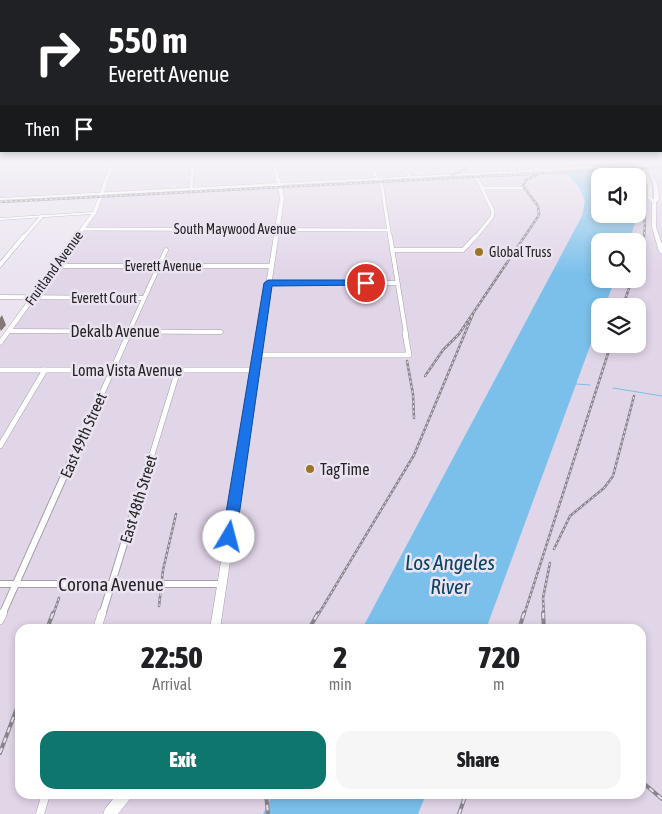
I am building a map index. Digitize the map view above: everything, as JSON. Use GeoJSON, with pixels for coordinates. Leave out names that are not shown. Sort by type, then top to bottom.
{"type":"FeatureCollection","features":[{"type":"Feature","properties":{"kind":"main road"},"geometry":{"type":"LineString","coordinates":[[216,624],[282,199]]}},
{"type":"Feature","properties":{"kind":"main road"},"geometry":{"type":"LineString","coordinates":[[650,199],[654,201],[654,227],[662,252]]}},
{"type":"Feature","properties":{"kind":"main road"},"geometry":{"type":"LineString","coordinates":[[110,814],[121,799]]}},
{"type":"Feature","properties":{"kind":"street","name":"Fruitland Avenue"},"geometry":{"type":"LineString","coordinates":[[0,343],[94,213],[100,199]]}},
{"type":"Feature","properties":{"kind":"street"},"geometry":{"type":"LineString","coordinates":[[257,355],[409,355],[384,199]]}},
{"type":"Feature","properties":{"kind":"street"},"geometry":{"type":"LineString","coordinates":[[392,250],[455,250],[467,248],[492,217],[493,211],[487,199]]}},
{"type":"Feature","properties":{"kind":"street"},"geometry":{"type":"LineString","coordinates":[[0,219],[94,213]]}},
{"type":"Feature","properties":{"kind":"street"},"geometry":{"type":"LineString","coordinates":[[0,265],[42,216]]}},
{"type":"Feature","properties":{"kind":"street","name":"South Maywood Avenue"},"geometry":{"type":"LineString","coordinates":[[82,229],[389,230]]}},
{"type":"Feature","properties":{"kind":"street","name":"East 49th Street"},"geometry":{"type":"LineString","coordinates":[[0,620],[166,250]]}},
{"type":"Feature","properties":{"kind":"street","name":"Everett Avenue"},"geometry":{"type":"LineString","coordinates":[[56,266],[271,266]]}},
{"type":"Feature","properties":{"kind":"street"},"geometry":{"type":"LineString","coordinates":[[268,283],[398,283]]}},
{"type":"Feature","properties":{"kind":"street"},"geometry":{"type":"LineString","coordinates":[[0,297],[33,298]]}},
{"type":"Feature","properties":{"kind":"street","name":"Everett Court"},"geometry":{"type":"LineString","coordinates":[[33,298],[144,298]]}},
{"type":"Feature","properties":{"kind":"street","name":"Dekalb Avenue"},"geometry":{"type":"LineString","coordinates":[[9,331],[221,332]]}},
{"type":"Feature","properties":{"kind":"street","name":"Loma Vista Avenue"},"geometry":{"type":"LineString","coordinates":[[0,370],[254,370]]}},
{"type":"Feature","properties":{"kind":"street"},"geometry":{"type":"LineString","coordinates":[[0,446],[45,370]]}},
{"type":"Feature","properties":{"kind":"street","name":"East 48th Street"},"geometry":{"type":"LineString","coordinates":[[99,624],[178,370]]}},
{"type":"Feature","properties":{"kind":"street","name":"Corona Avenue"},"geometry":{"type":"LineString","coordinates":[[0,584],[223,584]]}},
{"type":"Feature","properties":{"kind":"street"},"geometry":{"type":"LineString","coordinates":[[40,814],[44,799]]}},
{"type":"Feature","properties":{"kind":"shaded area"},"geometry":{"type":"Polygon","coordinates":[[[99,199],[591,199],[591,223],[646,223],[646,199],[662,199],[662,814],[0,814],[0,342],[93,214],[99,199]]]}},
{"type":"Feature","properties":{"kind":"water","name":"Los Angeles River"},"geometry":{"type":"Polygon","coordinates":[[[584,199],[591,199],[591,223],[635,223],[632,233],[591,233],[591,288],[612,288],[608,298],[591,298],[591,343],[488,624],[365,624],[582,216],[584,199]]]}},
{"type":"Feature","properties":{"kind":"water"},"geometry":{"type":"Polygon","coordinates":[[[270,799],[424,799],[418,814],[263,814],[270,799]]]}},
{"type":"Feature","properties":{"kind":"waterway"},"geometry":{"type":"LineString","coordinates":[[576,384],[590,385]]}},
{"type":"Feature","properties":{"kind":"waterway"},"geometry":{"type":"LineString","coordinates":[[613,388],[662,396]]}},
{"type":"Feature","properties":{"kind":"railway"},"geometry":{"type":"LineString","coordinates":[[0,202],[57,199]]}},
{"type":"Feature","properties":{"kind":"railway"},"geometry":{"type":"LineString","coordinates":[[425,376],[443,350],[459,334],[539,215],[538,206],[533,199]]}},
{"type":"Feature","properties":{"kind":"railway"},"geometry":{"type":"LineString","coordinates":[[644,233],[645,223]]}},
{"type":"Feature","properties":{"kind":"railway"},"geometry":{"type":"LineString","coordinates":[[626,298],[629,288]]}},
{"type":"Feature","properties":{"kind":"railway"},"geometry":{"type":"LineString","coordinates":[[318,615],[414,455],[473,314]]}},
{"type":"Feature","properties":{"kind":"railway"},"geometry":{"type":"LineString","coordinates":[[524,615],[608,353]]}},
{"type":"Feature","properties":{"kind":"railway"},"geometry":{"type":"LineString","coordinates":[[407,361],[413,394],[414,418]]}},
{"type":"Feature","properties":{"kind":"railway"},"geometry":{"type":"LineString","coordinates":[[554,549],[570,516],[604,488],[613,476],[634,396]]}},
{"type":"Feature","properties":{"kind":"railway"},"geometry":{"type":"LineString","coordinates":[[159,606],[163,570],[176,514]]}},
{"type":"Feature","properties":{"kind":"railway"},"geometry":{"type":"LineString","coordinates":[[544,615],[543,598],[550,563]]}},
{"type":"Feature","properties":{"kind":"railway"},"geometry":{"type":"LineString","coordinates":[[53,615],[59,598]]}},
{"type":"Feature","properties":{"kind":"railway"},"geometry":{"type":"LineString","coordinates":[[49,624],[53,613]]}},
{"type":"Feature","properties":{"kind":"railway"},"geometry":{"type":"LineString","coordinates":[[312,624],[318,613]]}},
{"type":"Feature","properties":{"kind":"railway"},"geometry":{"type":"LineString","coordinates":[[521,624],[524,613]]}},
{"type":"Feature","properties":{"kind":"railway"},"geometry":{"type":"LineString","coordinates":[[543,613],[544,624]]}},
{"type":"Feature","properties":{"kind":"railway"},"geometry":{"type":"LineString","coordinates":[[0,753],[15,713]]}},
{"type":"Feature","properties":{"kind":"railway"},"geometry":{"type":"LineString","coordinates":[[646,785],[662,799]]}},
{"type":"Feature","properties":{"kind":"railway"},"geometry":{"type":"LineString","coordinates":[[266,799],[268,814]]}},
{"type":"Feature","properties":{"kind":"railway"},"geometry":{"type":"LineString","coordinates":[[459,814],[464,799]]}},
{"type":"Feature","properties":{"kind":"place","name":"Global Truss"},"geometry":{"type":"Point","coordinates":[479,252]}},
{"type":"Feature","properties":{"kind":"place","name":"TagTime"},"geometry":{"type":"Point","coordinates":[310,469]}},
{"type":"Feature","properties":{"kind":"route"},"geometry":{"type":"LineString","coordinates":[[229,537],[268,283],[366,283]]}}]}
